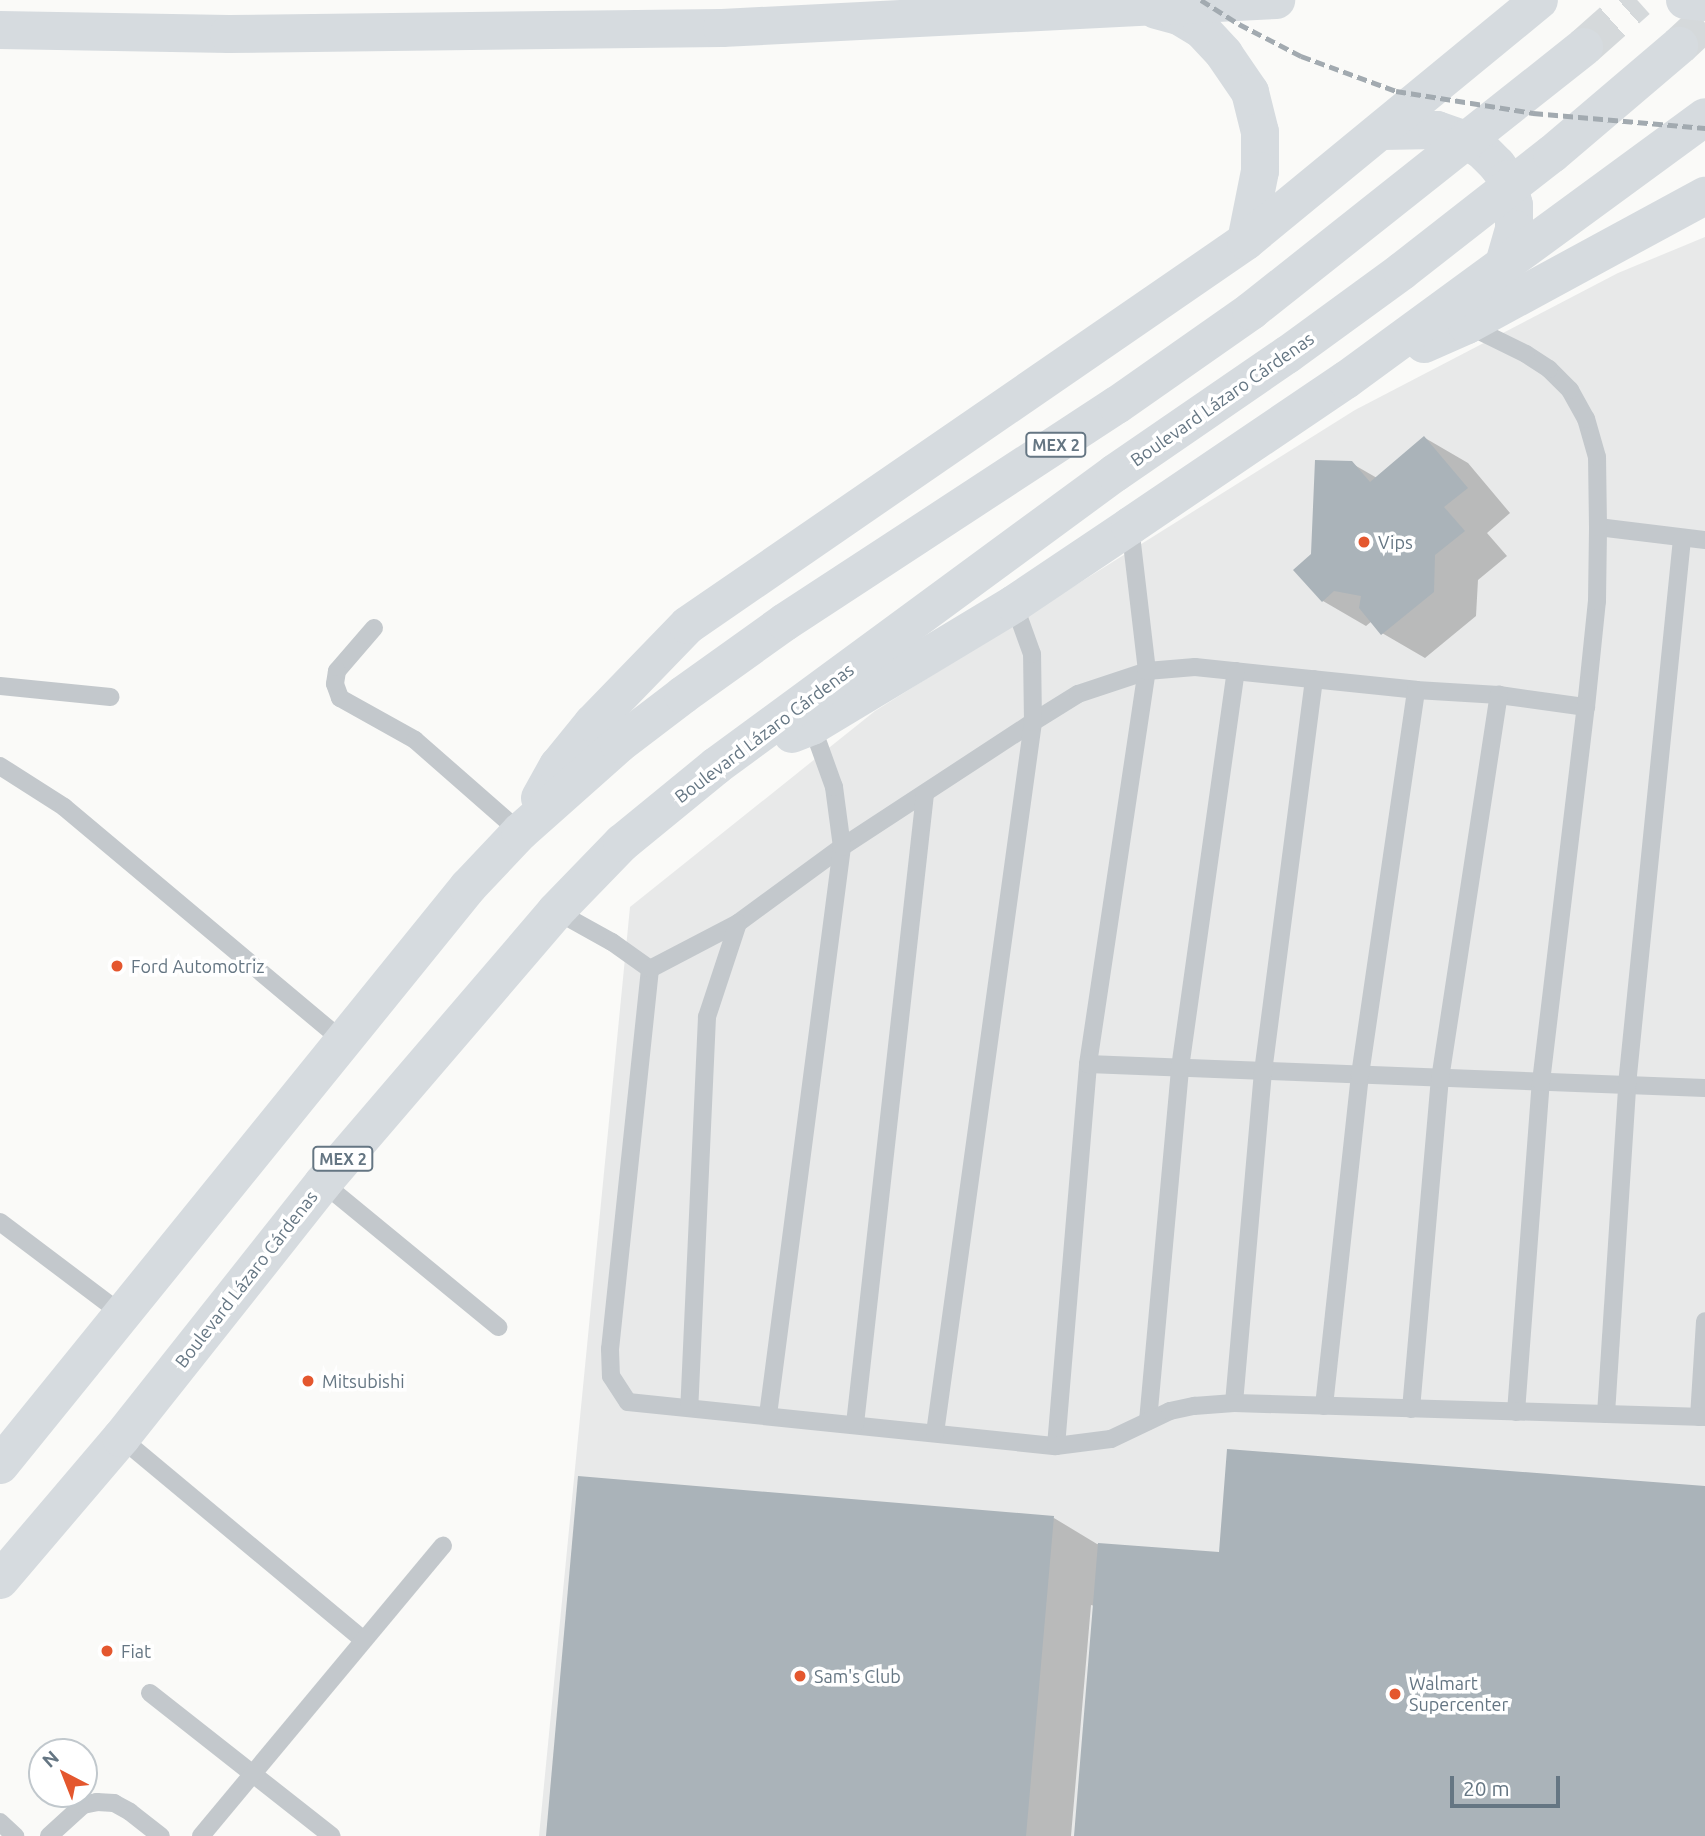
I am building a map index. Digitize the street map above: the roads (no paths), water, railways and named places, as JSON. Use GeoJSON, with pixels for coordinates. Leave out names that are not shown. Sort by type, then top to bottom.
{"type":"FeatureCollection","features":[{"type":"Feature","properties":{"kind":"highway"},"geometry":{"type":"LineString","coordinates":[[0,30],[229,34],[722,28],[1276,0]]}},
{"type":"Feature","properties":{"kind":"highway"},"geometry":{"type":"LineString","coordinates":[[520,832],[558,766],[626,687],[688,625],[1246,241],[1539,0]]}},
{"type":"Feature","properties":{"kind":"highway"},"geometry":{"type":"LineString","coordinates":[[1685,0],[1705,1]]}},
{"type":"Feature","properties":{"kind":"highway"},"geometry":{"type":"LineString","coordinates":[[1140,6],[1179,16],[1202,30],[1224,54],[1250,92],[1260,132],[1260,171],[1246,241]]}},
{"type":"Feature","properties":{"kind":"highway","name":"Boulevard Lázaro Cárdenas"},"geometry":{"type":"LineString","coordinates":[[0,1580],[121,1438],[323,1183],[556,911],[622,843],[716,766],[1115,472],[1287,355],[1402,271],[1552,154],[1679,46]]}},
{"type":"Feature","properties":{"kind":"highway","name":"MEX 2"},"geometry":{"type":"LineString","coordinates":[[0,1465],[468,887],[520,832],[619,744],[682,695],[785,622],[1117,405],[1251,311],[1584,47]]}},
{"type":"Feature","properties":{"kind":"highway"},"geometry":{"type":"LineString","coordinates":[[716,766],[812,726],[1014,604],[1346,380],[1705,117]]}},
{"type":"Feature","properties":{"kind":"highway"},"geometry":{"type":"LineString","coordinates":[[1382,131],[1437,130],[1463,139],[1482,150],[1497,166],[1507,179],[1514,205],[1514,229],[1503,267]]}},
{"type":"Feature","properties":{"kind":"highway"},"geometry":{"type":"LineString","coordinates":[[1346,380],[1467,325],[1705,196]]}},
{"type":"Feature","properties":{"kind":"lane"},"geometry":{"type":"LineString","coordinates":[[1467,325],[1526,354],[1549,369],[1570,390],[1586,419],[1597,457],[1597,601],[1541,1082],[1516,1412]]}},
{"type":"Feature","properties":{"kind":"lane"},"geometry":{"type":"LineString","coordinates":[[1056,1446],[1088,1064],[1147,671],[1130,526]]}},
{"type":"Feature","properties":{"kind":"lane"},"geometry":{"type":"LineString","coordinates":[[1598,527],[1705,540]]}},
{"type":"Feature","properties":{"kind":"lane"},"geometry":{"type":"LineString","coordinates":[[1606,1414],[1627,1085],[1682,539]]}},
{"type":"Feature","properties":{"kind":"lane"},"geometry":{"type":"LineString","coordinates":[[935,1433],[1033,722],[1032,654],[1014,604]]}},
{"type":"Feature","properties":{"kind":"lane"},"geometry":{"type":"LineString","coordinates":[[374,628],[337,671],[335,684],[340,698],[415,740],[520,832]]}},
{"type":"Feature","properties":{"kind":"lane"},"geometry":{"type":"LineString","coordinates":[[650,969],[738,923],[842,847],[1078,694],[1147,671],[1195,667],[1416,690],[1499,695],[1586,707]]}},
{"type":"Feature","properties":{"kind":"lane"},"geometry":{"type":"LineString","coordinates":[[1148,1422],[1180,1069],[1236,671]]}},
{"type":"Feature","properties":{"kind":"lane"},"geometry":{"type":"LineString","coordinates":[[1234,1403],[1263,1072],[1314,679]]}},
{"type":"Feature","properties":{"kind":"lane"},"geometry":{"type":"LineString","coordinates":[[0,686],[110,697]]}},
{"type":"Feature","properties":{"kind":"lane"},"geometry":{"type":"LineString","coordinates":[[1324,1406],[1360,1076],[1416,690]]}},
{"type":"Feature","properties":{"kind":"lane"},"geometry":{"type":"LineString","coordinates":[[1411,1409],[1440,1079],[1499,695]]}},
{"type":"Feature","properties":{"kind":"lane"},"geometry":{"type":"LineString","coordinates":[[768,1415],[842,847],[834,787],[812,726]]}},
{"type":"Feature","properties":{"kind":"lane"},"geometry":{"type":"LineString","coordinates":[[0,766],[64,807],[343,1041]]}},
{"type":"Feature","properties":{"kind":"lane"},"geometry":{"type":"LineString","coordinates":[[855,1424],[925,794]]}},
{"type":"Feature","properties":{"kind":"lane"},"geometry":{"type":"LineString","coordinates":[[556,911],[612,942],[650,969]]}},
{"type":"Feature","properties":{"kind":"lane"},"geometry":{"type":"LineString","coordinates":[[689,1407],[707,1017],[738,923]]}},
{"type":"Feature","properties":{"kind":"lane"},"geometry":{"type":"LineString","coordinates":[[650,969],[610,1349],[611,1376],[628,1402],[1056,1446],[1111,1439],[1148,1422],[1194,1406],[1234,1403],[1702,1417],[1705,1321]]}},
{"type":"Feature","properties":{"kind":"lane"},"geometry":{"type":"LineString","coordinates":[[1088,1064],[1705,1088]]}},
{"type":"Feature","properties":{"kind":"lane"},"geometry":{"type":"LineString","coordinates":[[323,1183],[498,1326]]}},
{"type":"Feature","properties":{"kind":"lane"},"geometry":{"type":"LineString","coordinates":[[0,1222],[122,1314]]}},
{"type":"Feature","properties":{"kind":"lane"},"geometry":{"type":"LineString","coordinates":[[121,1438],[362,1639]]}},
{"type":"Feature","properties":{"kind":"lane"},"geometry":{"type":"LineString","coordinates":[[201,1836],[362,1639],[443,1546]]}},
{"type":"Feature","properties":{"kind":"lane"},"geometry":{"type":"LineString","coordinates":[[150,1693],[332,1836]]}},
{"type":"Feature","properties":{"kind":"lane"},"geometry":{"type":"LineString","coordinates":[[49,1836],[83,1805],[97,1802],[122,1807],[161,1836]]}},
{"type":"Feature","properties":{"kind":"lane"},"geometry":{"type":"LineString","coordinates":[[0,1822],[15,1836]]}},
{"type":"Feature","properties":{"kind":"tunnel"},"geometry":{"type":"LineString","coordinates":[[1584,47],[1637,0]]}},
{"type":"Feature","properties":{"kind":"tunnel"},"geometry":{"type":"LineString","coordinates":[[1679,46],[1705,22]]}},
{"type":"Feature","properties":{"kind":"railway"},"geometry":{"type":"LineString","coordinates":[[1201,0],[1239,24],[1301,56],[1396,91],[1533,113],[1705,128]]}},
{"type":"Feature","properties":{"kind":"place","name":"Vips"},"geometry":{"type":"Point","coordinates":[1364,542]}},
{"type":"Feature","properties":{"kind":"place","name":"Ford Automotriz"},"geometry":{"type":"Point","coordinates":[117,966]}},
{"type":"Feature","properties":{"kind":"place","name":"Mitsubishi"},"geometry":{"type":"Point","coordinates":[308,1381]}},
{"type":"Feature","properties":{"kind":"place","name":"Fiat"},"geometry":{"type":"Point","coordinates":[107,1651]}},
{"type":"Feature","properties":{"kind":"place","name":"Sam's Club"},"geometry":{"type":"Point","coordinates":[800,1676]}},
{"type":"Feature","properties":{"kind":"place","name":"Walmart Supercenter"},"geometry":{"type":"Point","coordinates":[1395,1694]}}]}
